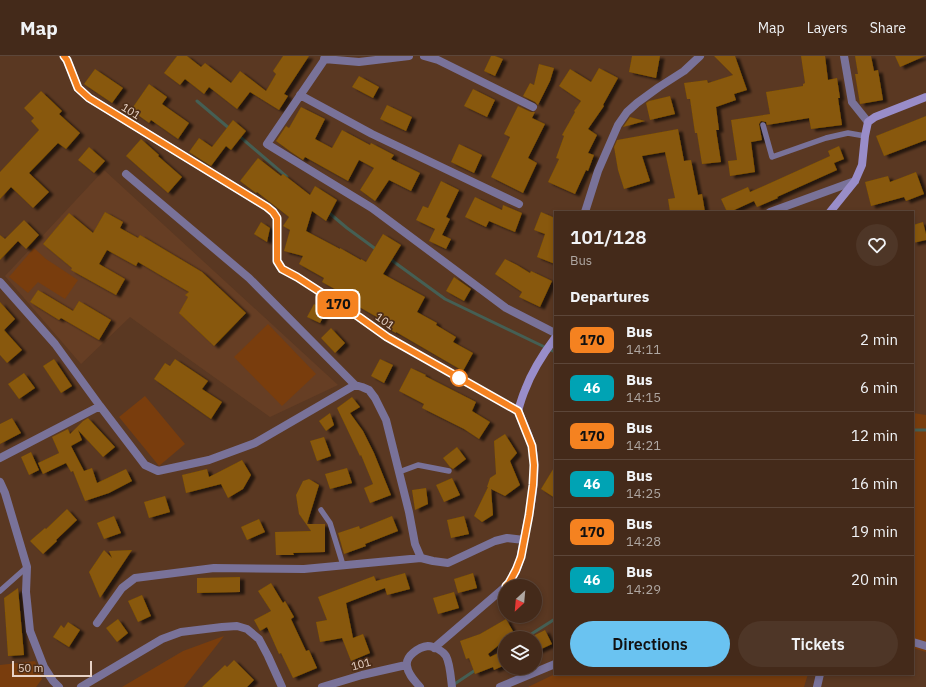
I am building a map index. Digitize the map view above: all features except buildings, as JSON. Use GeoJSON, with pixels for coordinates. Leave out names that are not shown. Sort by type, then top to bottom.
{"type":"FeatureCollection","features":[{"type":"Feature","properties":{"kind":"street","name":"101"},"geometry":{"type":"LineString","coordinates":[[64,56],[78,88],[89,98],[273,212],[277,218],[278,224],[277,261],[282,269],[359,317],[387,337],[518,411]]}},
{"type":"Feature","properties":{"kind":"street"},"geometry":{"type":"LineString","coordinates":[[409,56],[359,62],[326,57],[267,144],[372,208],[506,308],[554,332]]}},
{"type":"Feature","properties":{"kind":"street"},"geometry":{"type":"LineString","coordinates":[[424,56],[438,60],[533,106]]}},
{"type":"Feature","properties":{"kind":"street"},"geometry":{"type":"LineString","coordinates":[[585,211],[598,171],[618,125],[627,112],[659,86],[684,71],[700,56]]}},
{"type":"Feature","properties":{"kind":"street"},"geometry":{"type":"LineString","coordinates":[[844,56],[852,102],[868,122]]}},
{"type":"Feature","properties":{"kind":"street"},"geometry":{"type":"LineString","coordinates":[[300,95],[372,134],[519,204]]}},
{"type":"Feature","properties":{"kind":"street"},"geometry":{"type":"LineString","coordinates":[[831,211],[855,181],[862,165],[868,122],[875,117],[926,97]]}},
{"type":"Feature","properties":{"kind":"street"},"geometry":{"type":"LineString","coordinates":[[126,174],[249,278],[355,385],[369,390],[375,398],[386,420],[415,544],[421,558]]}},
{"type":"Feature","properties":{"kind":"street"},"geometry":{"type":"LineString","coordinates":[[773,211],[855,181]]}},
{"type":"Feature","properties":{"kind":"street"},"geometry":{"type":"LineString","coordinates":[[0,282],[55,344],[145,465],[158,471],[210,460],[255,443],[355,385]]}},
{"type":"Feature","properties":{"kind":"street"},"geometry":{"type":"LineString","coordinates":[[511,579],[521,557],[529,515],[534,465],[532,446],[518,411],[525,390],[535,369],[554,339]]}},
{"type":"Feature","properties":{"kind":"street"},"geometry":{"type":"LineString","coordinates":[[0,458],[100,406]]}},
{"type":"Feature","properties":{"kind":"street"},"geometry":{"type":"LineString","coordinates":[[0,482],[5,493],[27,567],[26,592],[30,632],[44,667],[59,687]]}},
{"type":"Feature","properties":{"kind":"street"},"geometry":{"type":"LineString","coordinates":[[97,622],[122,588],[135,578],[214,568],[304,569],[421,558],[448,563],[495,541],[507,538],[524,540]]}},
{"type":"Feature","properties":{"kind":"street"},"geometry":{"type":"LineString","coordinates":[[434,648],[498,592]]}},
{"type":"Feature","properties":{"kind":"street"},"geometry":{"type":"LineString","coordinates":[[81,687],[162,639],[181,632],[237,626],[247,629],[259,638],[282,687]]}},
{"type":"Feature","properties":{"kind":"street"},"geometry":{"type":"LineString","coordinates":[[914,642],[926,646]]}},
{"type":"Feature","properties":{"kind":"street"},"geometry":{"type":"LineString","coordinates":[[420,687],[409,673],[406,665],[408,659],[413,653],[428,646],[441,651],[446,656],[452,687]]}},
{"type":"Feature","properties":{"kind":"street"},"geometry":{"type":"LineString","coordinates":[[500,687],[554,664]]}},
{"type":"Feature","properties":{"kind":"street","name":"101"},"geometry":{"type":"LineString","coordinates":[[322,687],[362,675],[406,665]]}},
{"type":"Feature","properties":{"kind":"street"},"geometry":{"type":"LineString","coordinates":[[817,687],[820,675]]}},
{"type":"Feature","properties":{"kind":"lane"},"geometry":{"type":"LineString","coordinates":[[763,125],[772,157],[826,138],[848,133],[865,136]]}},
{"type":"Feature","properties":{"kind":"lane"},"geometry":{"type":"LineString","coordinates":[[399,472],[418,465],[449,471]]}},
{"type":"Feature","properties":{"kind":"lane"},"geometry":{"type":"LineString","coordinates":[[320,510],[330,523],[342,565]]}},
{"type":"Feature","properties":{"kind":"lane"},"geometry":{"type":"LineString","coordinates":[[0,591],[27,567]]}},
{"type":"Feature","properties":{"kind":"shaded area"},"geometry":{"type":"Polygon","coordinates":[[[104,170],[338,385],[270,417],[130,317],[81,364],[5,276],[104,170]]]}},
{"type":"Feature","properties":{"kind":"shaded area"},"geometry":{"type":"Polygon","coordinates":[[[34,248],[46,259],[78,280],[65,299],[38,282],[28,293],[9,277],[34,248]]]}},
{"type":"Feature","properties":{"kind":"shaded area"},"geometry":{"type":"Polygon","coordinates":[[[268,324],[316,374],[282,406],[234,357],[268,324]]]}},
{"type":"Feature","properties":{"kind":"shaded area"},"geometry":{"type":"Polygon","coordinates":[[[145,396],[185,444],[159,466],[119,417],[145,396]]]}},
{"type":"Feature","properties":{"kind":"shaded area"},"geometry":{"type":"Polygon","coordinates":[[[914,413],[926,415],[926,652],[914,648],[914,413]]]}},
{"type":"Feature","properties":{"kind":"shaded area"},"geometry":{"type":"Polygon","coordinates":[[[224,636],[184,687],[122,687],[183,651],[224,636]]]}},
{"type":"Feature","properties":{"kind":"shaded area"},"geometry":{"type":"Polygon","coordinates":[[[35,661],[42,679],[36,687],[0,687],[0,665],[35,661]]]}},
{"type":"Feature","properties":{"kind":"shaded area"},"geometry":{"type":"Polygon","coordinates":[[[554,674],[808,675],[804,687],[528,687],[554,674]]]}},
{"type":"Feature","properties":{"kind":"waterway"},"geometry":{"type":"LineString","coordinates":[[197,101],[230,129]]}},
{"type":"Feature","properties":{"kind":"waterway"},"geometry":{"type":"LineString","coordinates":[[238,135],[287,177]]}},
{"type":"Feature","properties":{"kind":"waterway"},"geometry":{"type":"LineString","coordinates":[[328,212],[377,250]]}},
{"type":"Feature","properties":{"kind":"waterway"},"geometry":{"type":"LineString","coordinates":[[390,259],[445,299],[554,352]]}},
{"type":"Feature","properties":{"kind":"waterway"},"geometry":{"type":"LineString","coordinates":[[914,430],[926,430]]}},
{"type":"Feature","properties":{"kind":"waterway"},"geometry":{"type":"LineString","coordinates":[[536,631],[554,620]]}},
{"type":"Feature","properties":{"kind":"waterway"},"geometry":{"type":"LineString","coordinates":[[453,685],[477,669]]}},
{"type":"Feature","properties":{"kind":"bus line","name":"170"},"geometry":{"type":"LineString","coordinates":[[64,56],[78,88],[89,98],[273,212],[277,218],[278,224],[277,261],[282,269],[359,317],[387,337],[518,411],[532,446],[534,465],[529,515],[521,557],[511,579]]}}]}
